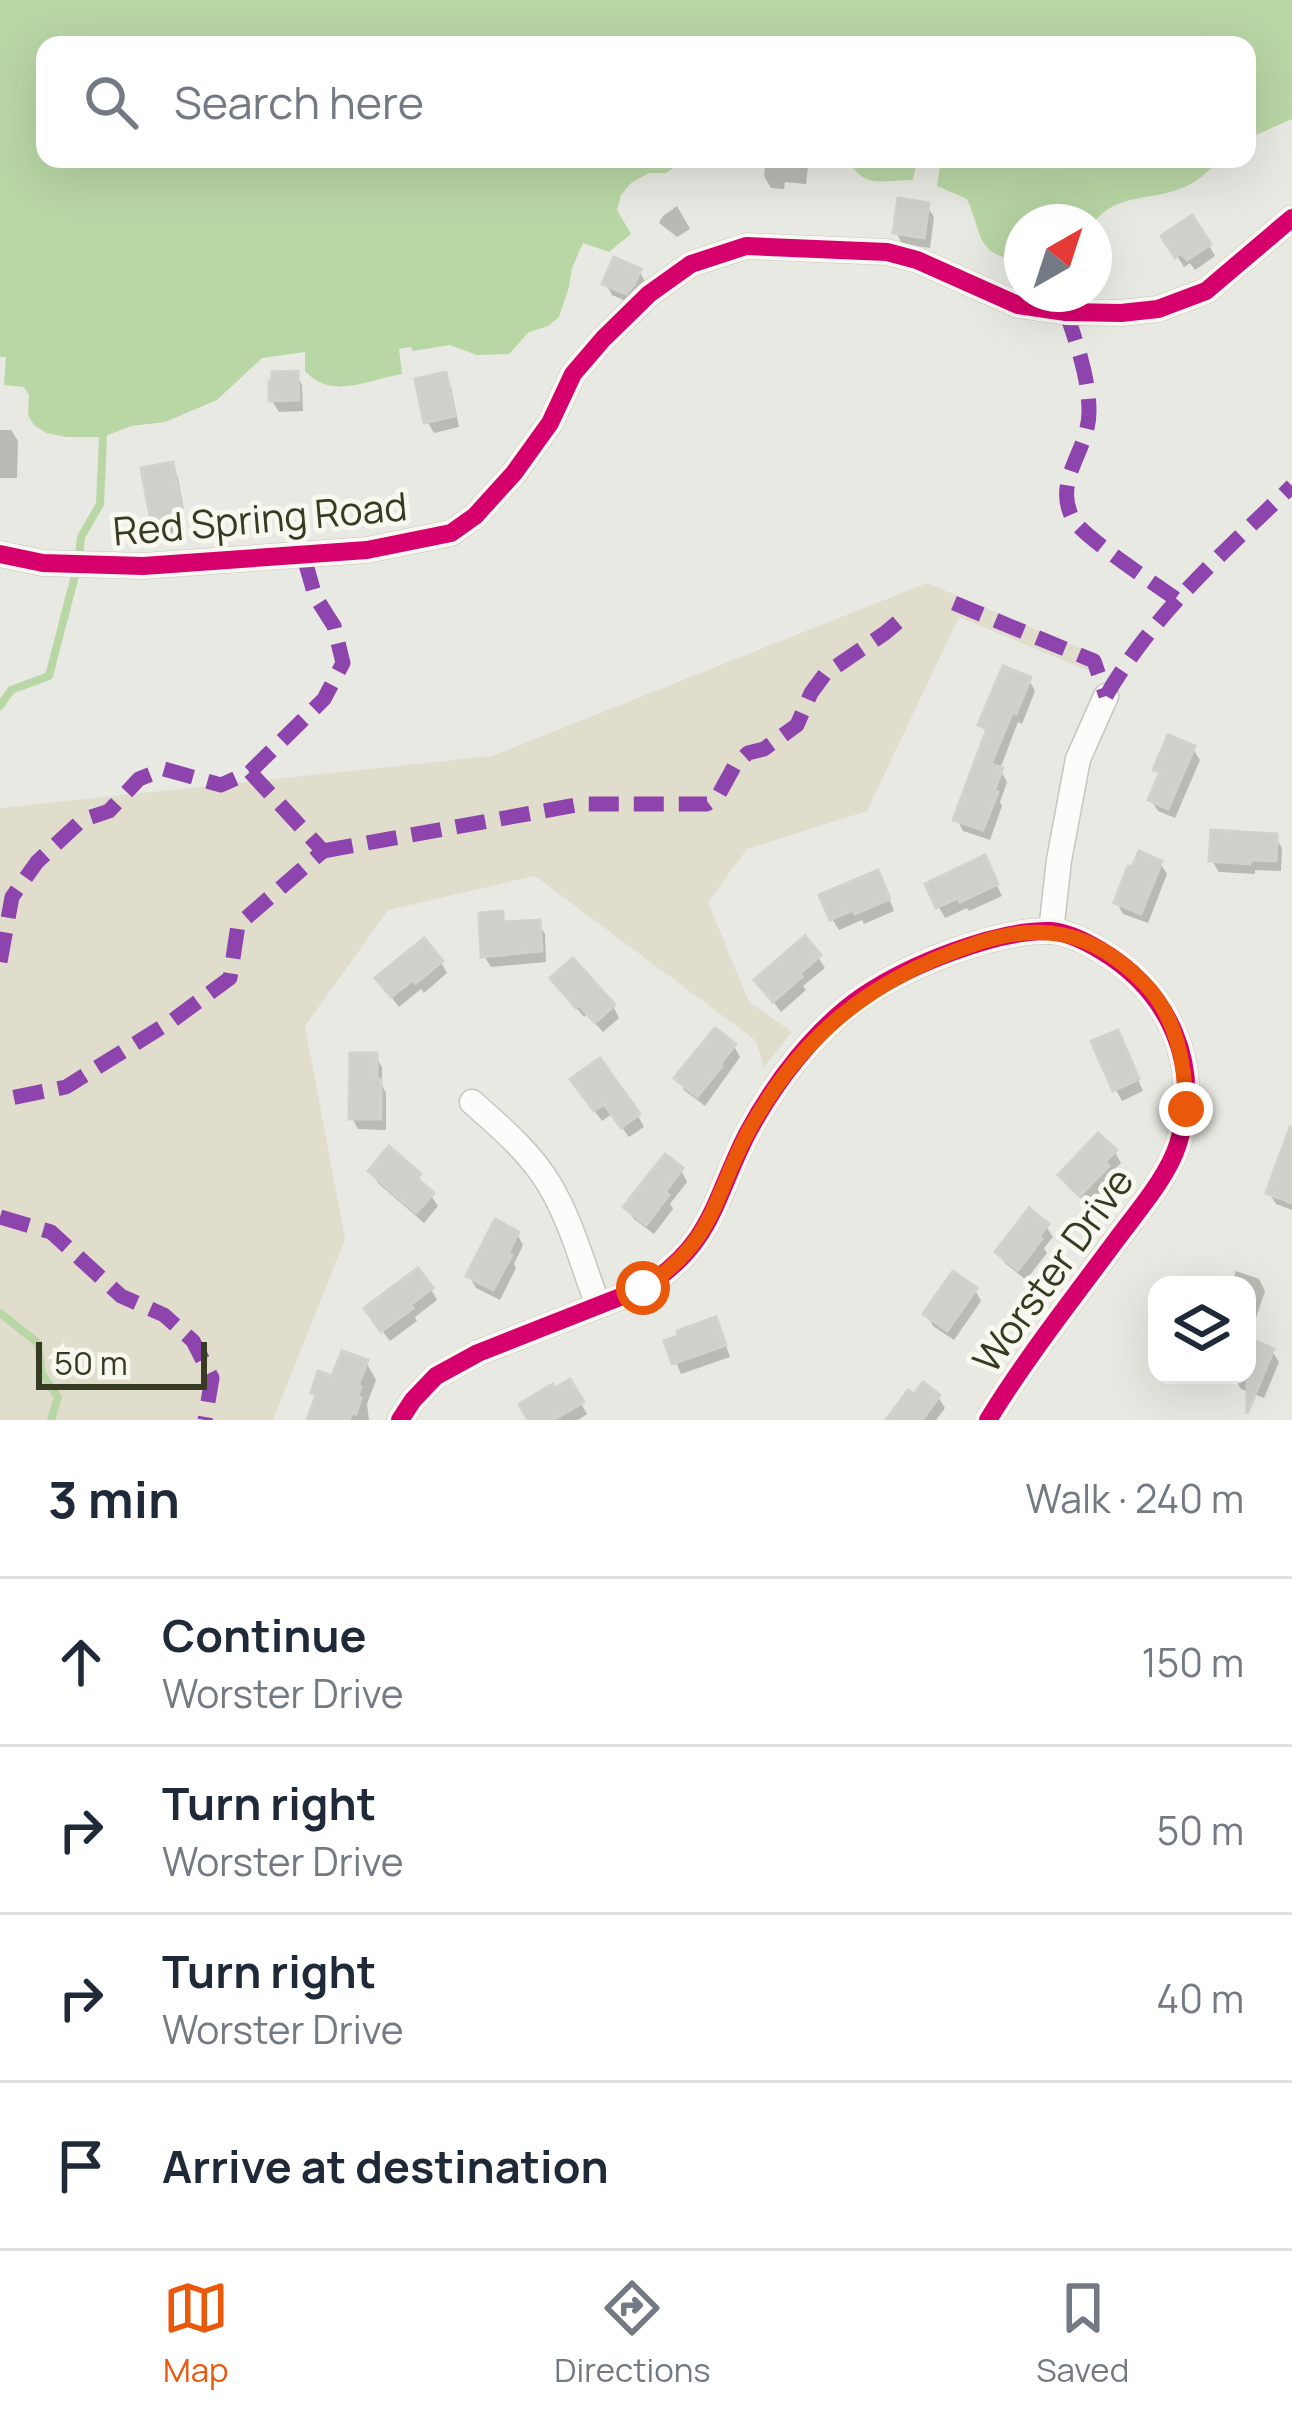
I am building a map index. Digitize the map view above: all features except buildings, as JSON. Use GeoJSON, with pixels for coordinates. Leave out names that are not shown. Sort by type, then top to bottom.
{"type":"FeatureCollection","features":[{"type":"Feature","properties":{"kind":"street","name":"Red Spring Road"},"geometry":{"type":"LineString","coordinates":[[0,554],[43,563],[143,566],[367,550],[451,533],[475,516],[514,473],[550,422],[573,374],[649,294],[691,264],[746,246],[887,252],[917,260],[1018,305],[1120,313],[1158,310],[1206,291],[1292,218]]}},
{"type":"Feature","properties":{"kind":"street"},"geometry":{"type":"LineString","coordinates":[[1051,931],[1078,759],[1106,696]]}},
{"type":"Feature","properties":{"kind":"street","name":"Worster Drive"},"geometry":{"type":"LineString","coordinates":[[400,1420],[436,1376],[478,1353],[643,1288],[664,1275],[706,1229],[747,1135],[770,1097],[829,1024],[864,995],[953,951],[1001,935],[1051,931],[1085,941],[1144,983],[1177,1037],[1186,1109],[1178,1148],[1149,1196],[988,1420]]}},
{"type":"Feature","properties":{"kind":"street"},"geometry":{"type":"LineString","coordinates":[[472,1102],[511,1136],[552,1187],[598,1305]]}},
{"type":"Feature","properties":{"kind":"shaded area"},"geometry":{"type":"Polygon","coordinates":[[[0,0],[1292,0],[1292,119],[1256,135],[1256,36],[36,36],[36,168],[674,168],[631,183],[617,210],[631,234],[609,252],[583,243],[559,317],[529,332],[509,354],[477,355],[450,345],[399,349],[402,374],[339,386],[327,385],[305,371],[305,352],[262,358],[217,400],[165,422],[131,426],[103,437],[67,437],[34,425],[24,387],[4,385],[6,357],[0,357],[0,0]]]}},
{"type":"Feature","properties":{"kind":"shaded area"},"geometry":{"type":"Polygon","coordinates":[[[853,168],[915,168],[913,180],[875,181],[853,168]]]}},
{"type":"Feature","properties":{"kind":"shaded area"},"geometry":{"type":"Polygon","coordinates":[[[940,168],[1211,168],[1188,185],[1112,207],[1004,204],[1004,257],[983,241],[967,199],[937,186],[940,168]]]}},
{"type":"Feature","properties":{"kind":"shaded area"},"geometry":{"type":"Polygon","coordinates":[[[927,583],[1096,655],[1089,671],[959,617],[867,811],[747,849],[708,902],[749,1002],[792,1032],[764,1067],[755,1040],[535,876],[388,910],[305,1026],[345,1239],[273,1420],[0,1420],[0,808],[492,756],[927,583]]]}},
{"type":"Feature","properties":{"kind":"waterway"},"geometry":{"type":"LineString","coordinates":[[0,706],[11,690],[49,676],[81,537],[100,504],[103,437]]}},
{"type":"Feature","properties":{"kind":"waterway"},"geometry":{"type":"LineString","coordinates":[[0,1313],[38,1343],[42,1374],[58,1397],[51,1420]]}},
{"type":"Feature","properties":{"kind":"marked path"},"geometry":{"type":"LineString","coordinates":[[1066,312],[1085,374],[1089,412],[1067,491],[1073,519],[1104,548],[1176,599]]}},
{"type":"Feature","properties":{"kind":"marked path"},"geometry":{"type":"LineString","coordinates":[[1106,696],[1168,610],[1292,486]]}},
{"type":"Feature","properties":{"kind":"marked path"},"geometry":{"type":"LineString","coordinates":[[250,772],[324,699],[343,663],[334,626],[315,596],[303,554]]}},
{"type":"Feature","properties":{"kind":"marked path"},"geometry":{"type":"LineString","coordinates":[[954,603],[1094,661],[1106,696]]}},
{"type":"Feature","properties":{"kind":"marked path"},"geometry":{"type":"LineString","coordinates":[[323,851],[582,804],[707,804],[748,753],[764,749],[797,725],[825,674],[905,616]]}},
{"type":"Feature","properties":{"kind":"marked path"},"geometry":{"type":"LineString","coordinates":[[0,962],[12,897],[37,862],[82,820],[109,811],[139,779],[164,769],[221,785],[250,772],[323,851],[238,925],[230,978],[66,1087],[0,1100]]}},
{"type":"Feature","properties":{"kind":"marked path"},"geometry":{"type":"LineString","coordinates":[[0,1217],[51,1232],[121,1296],[164,1315],[193,1341],[212,1378],[205,1420]]}},
{"type":"Feature","properties":{"kind":"cycle path"},"geometry":{"type":"LineString","coordinates":[[0,554],[43,563],[143,566],[367,550],[451,533],[475,516],[514,473],[550,423],[573,374],[649,294],[691,264],[746,246],[887,252],[917,260],[1018,305],[1121,313],[1158,309],[1206,291],[1292,218]]}},
{"type":"Feature","properties":{"kind":"cycle path"},"geometry":{"type":"LineString","coordinates":[[400,1420],[436,1376],[478,1353],[643,1288],[684,1255],[698,1238],[747,1134],[783,1077],[828,1024],[863,996],[928,962],[979,943],[1028,932],[1056,932],[1088,943],[1124,967],[1162,1009],[1182,1059],[1185,1115],[1173,1157],[1159,1182],[988,1420]]}},
{"type":"Feature","properties":{"kind":"route"},"geometry":{"type":"LineString","coordinates":[[643,1288],[664,1275],[706,1229],[747,1135],[796,1061],[829,1024],[864,995],[953,951],[1001,935],[1060,932],[1112,957],[1144,983],[1177,1037],[1186,1109]]}}]}
